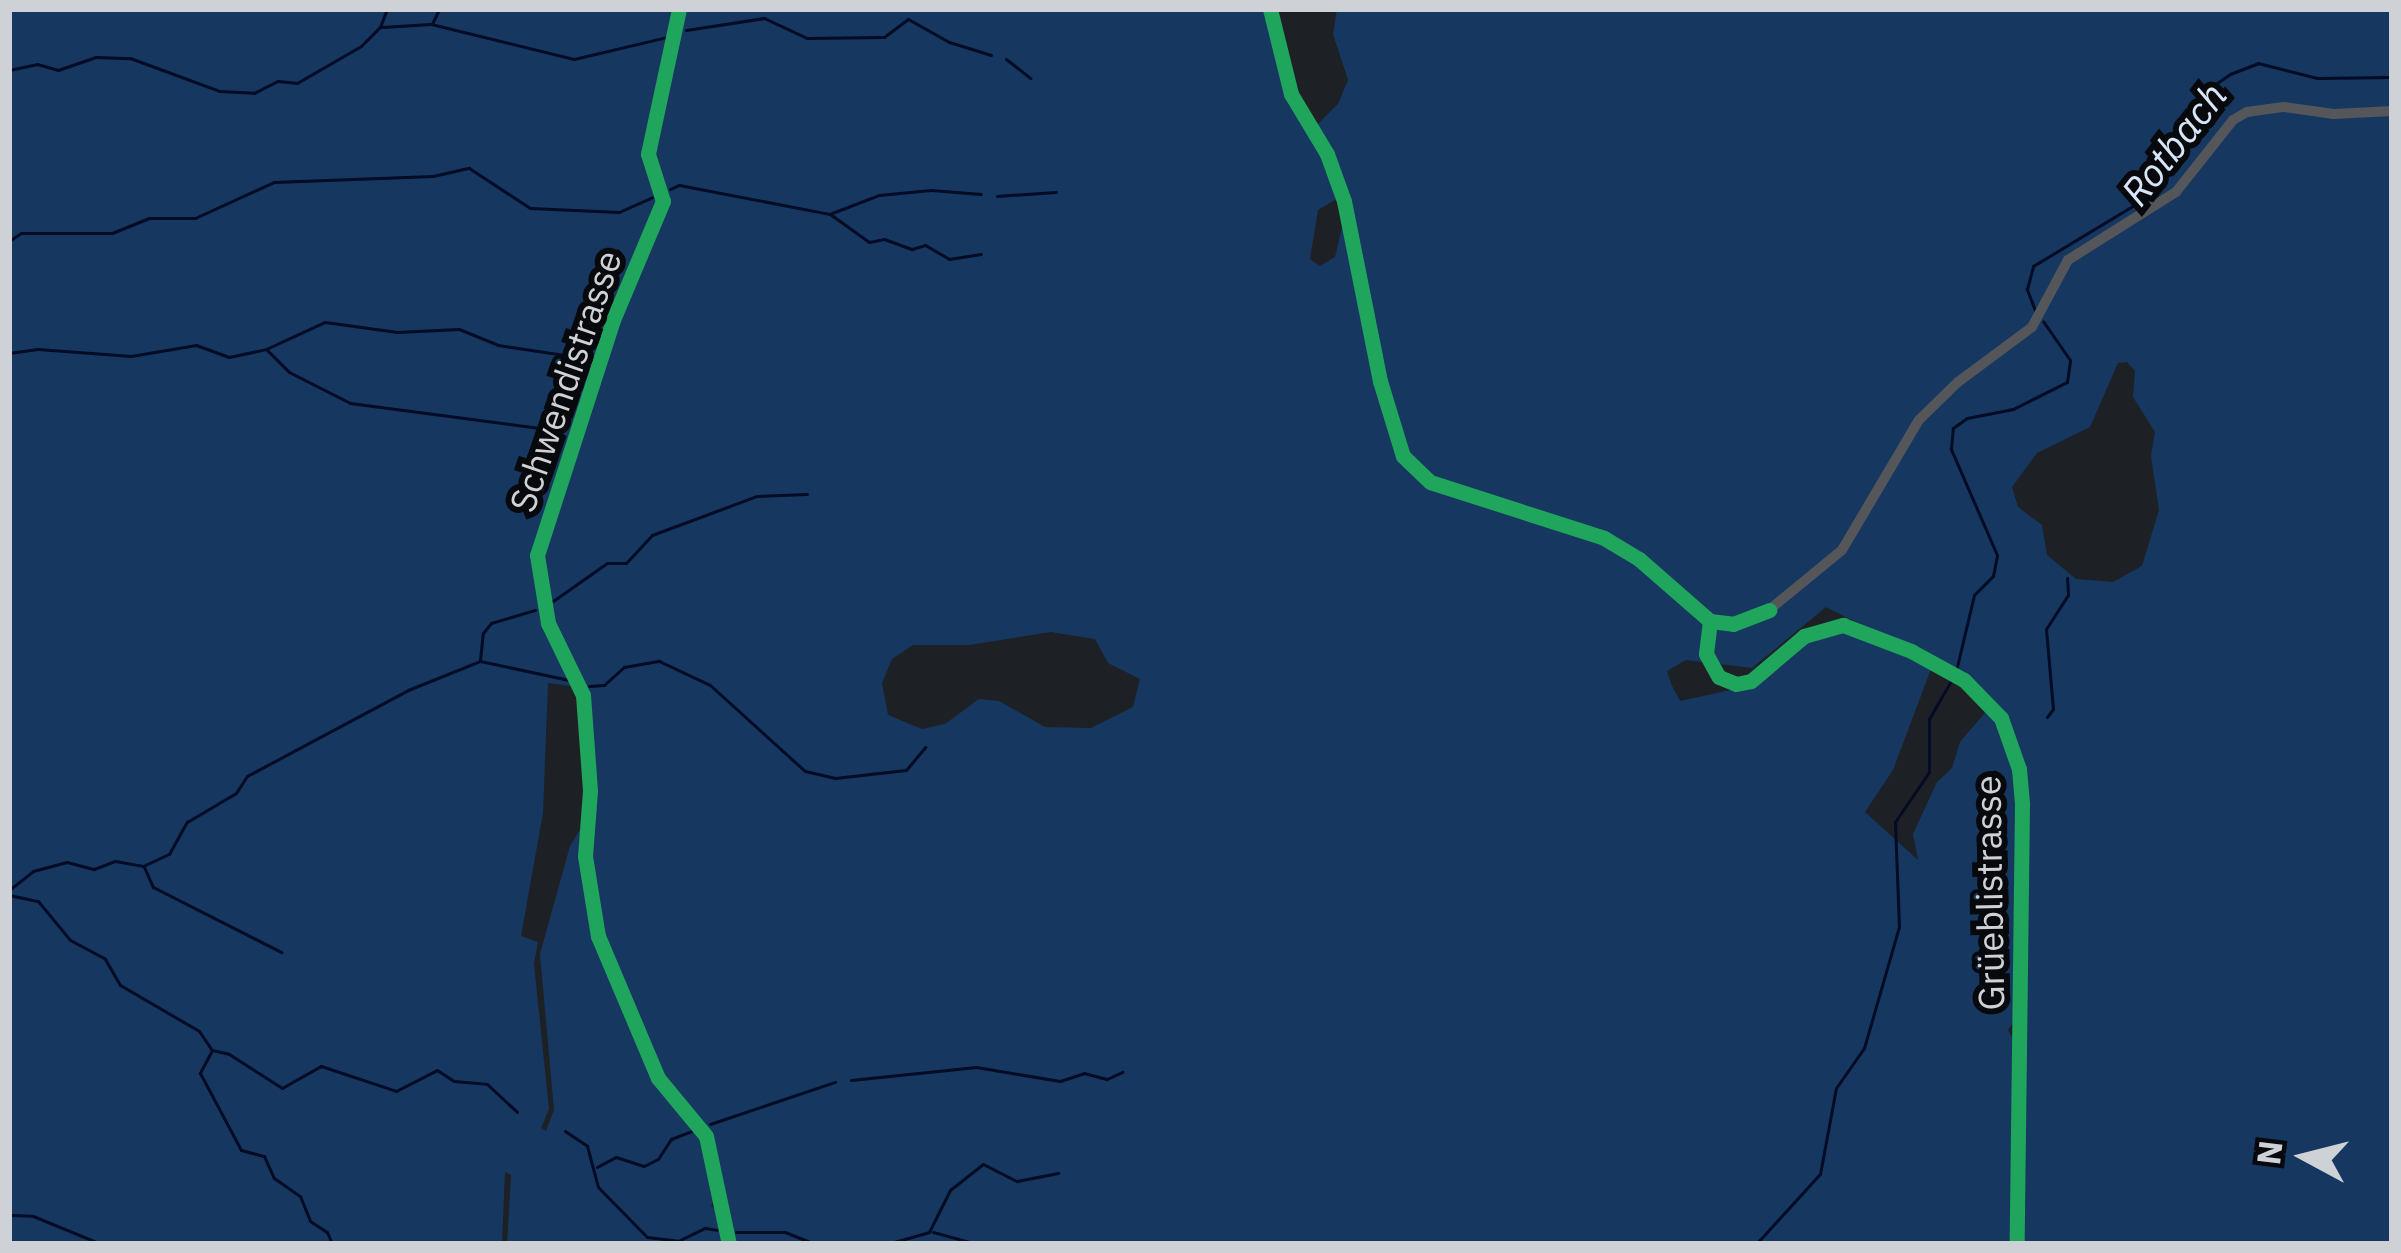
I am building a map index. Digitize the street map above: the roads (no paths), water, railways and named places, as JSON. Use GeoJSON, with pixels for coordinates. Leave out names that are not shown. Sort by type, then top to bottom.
{"type":"FeatureCollection","features":[{"type":"Feature","properties":{"kind":"street","name":"Schwendistrasse"},"geometry":{"type":"LineString","coordinates":[[680,9],[648,154],[663,201],[613,320],[537,555],[548,623],[583,695],[590,791],[585,856],[598,936],[658,1078],[706,1136],[729,1244]]}},
{"type":"Feature","properties":{"kind":"street"},"geometry":{"type":"LineString","coordinates":[[1270,9],[1291,94],[1327,154],[1344,201],[1380,381],[1403,456],[1430,482],[1604,538],[1639,559],[1710,621],[1732,624],[1769,610],[1842,550],[1919,420],[1958,382],[2032,327],[2068,260],[2176,191],[2233,120],[2247,112],[2284,107],[2334,114],[2392,111]]}},
{"type":"Feature","properties":{"kind":"street","name":"Grüeblistrasse"},"geometry":{"type":"LineString","coordinates":[[1710,621],[1706,653],[1719,676],[1736,684],[1751,680],[1804,636],[1843,625],[1911,651],[1964,680],[1991,702],[2019,769],[2024,1071],[2018,1244]]}},
{"type":"Feature","properties":{"kind":"waterway"},"geometry":{"type":"LineString","coordinates":[[9,70],[37,64],[58,70],[96,57],[130,58],[219,91],[254,93],[278,81],[297,83],[361,46],[380,27],[387,9]]}},
{"type":"Feature","properties":{"kind":"waterway"},"geometry":{"type":"LineString","coordinates":[[432,24],[439,9]]}},
{"type":"Feature","properties":{"kind":"waterway"},"geometry":{"type":"LineString","coordinates":[[686,30],[764,18],[807,38],[884,37],[908,19],[949,42],[991,55]]}},
{"type":"Feature","properties":{"kind":"waterway"},"geometry":{"type":"LineString","coordinates":[[382,27],[431,24],[574,59],[667,37]]}},
{"type":"Feature","properties":{"kind":"waterway"},"geometry":{"type":"LineString","coordinates":[[1006,59],[1030,78]]}},
{"type":"Feature","properties":{"kind":"waterway","name":"Rotbach"},"geometry":{"type":"LineString","coordinates":[[2036,313],[2027,289],[2033,266],[2139,202],[2184,144],[2210,88],[2230,74],[2258,63],[2317,78],[2392,77]]}},
{"type":"Feature","properties":{"kind":"waterway"},"geometry":{"type":"LineString","coordinates":[[9,241],[21,233],[112,233],[149,218],[195,218],[274,182],[433,176],[469,168],[530,208],[619,212],[652,197]]}},
{"type":"Feature","properties":{"kind":"waterway"},"geometry":{"type":"LineString","coordinates":[[670,189],[679,185],[830,214],[869,242],[884,239],[912,249],[925,245],[949,259],[981,254]]}},
{"type":"Feature","properties":{"kind":"waterway"},"geometry":{"type":"LineString","coordinates":[[832,213],[879,195],[931,190],[981,194]]}},
{"type":"Feature","properties":{"kind":"waterway"},"geometry":{"type":"LineString","coordinates":[[997,196],[1056,192]]}},
{"type":"Feature","properties":{"kind":"waterway","name":"Rotbach"},"geometry":{"type":"LineString","coordinates":[[1956,671],[1974,595],[1993,576],[1997,555],[1951,449],[1953,428],[1967,418],[2013,409],[2067,382],[2070,360],[2043,321]]}},
{"type":"Feature","properties":{"kind":"waterway"},"geometry":{"type":"LineString","coordinates":[[9,353],[38,349],[131,356],[196,345],[229,357],[266,349],[325,322],[397,332],[459,329],[498,345],[571,356]]}},
{"type":"Feature","properties":{"kind":"waterway"},"geometry":{"type":"LineString","coordinates":[[267,350],[289,372],[350,403],[556,430]]}},
{"type":"Feature","properties":{"kind":"waterway"},"geometry":{"type":"LineString","coordinates":[[553,601],[607,563],[626,563],[652,535],[757,496],[807,494]]}},
{"type":"Feature","properties":{"kind":"waterway"},"geometry":{"type":"LineString","coordinates":[[2047,717],[2053,709],[2046,629],[2068,595],[2067,578]]}},
{"type":"Feature","properties":{"kind":"waterway"},"geometry":{"type":"LineString","coordinates":[[480,660],[483,633],[491,623],[535,610]]}},
{"type":"Feature","properties":{"kind":"waterway"},"geometry":{"type":"LineString","coordinates":[[9,890],[33,871],[67,862],[94,869],[115,861],[143,866],[169,854],[187,822],[236,793],[247,776],[408,690],[480,661],[569,680]]}},
{"type":"Feature","properties":{"kind":"waterway"},"geometry":{"type":"LineString","coordinates":[[589,686],[604,685],[624,667],[659,661],[710,685],[805,771],[835,778],[906,770],[925,747]]}},
{"type":"Feature","properties":{"kind":"waterway","name":"Rotbach"},"geometry":{"type":"LineString","coordinates":[[1756,1244],[1820,1174],[1836,1088],[1864,1048],[1899,927],[1895,822],[1929,772],[1929,719],[1952,679]]}},
{"type":"Feature","properties":{"kind":"waterway"},"geometry":{"type":"LineString","coordinates":[[144,867],[153,887],[281,952]]}},
{"type":"Feature","properties":{"kind":"waterway"},"geometry":{"type":"LineString","coordinates":[[9,895],[38,901],[70,940],[105,959],[120,985],[199,1031],[212,1050],[229,1054],[282,1088],[321,1066],[396,1091],[437,1070],[454,1081],[487,1084],[517,1112]]}},
{"type":"Feature","properties":{"kind":"waterway"},"geometry":{"type":"LineString","coordinates":[[211,1052],[200,1073],[241,1150],[264,1156],[274,1178],[300,1196],[310,1221],[327,1232],[332,1244]]}},
{"type":"Feature","properties":{"kind":"waterway"},"geometry":{"type":"LineString","coordinates":[[851,1080],[976,1067],[1060,1081],[1084,1073],[1107,1079],[1122,1072]]}},
{"type":"Feature","properties":{"kind":"waterway"},"geometry":{"type":"LineString","coordinates":[[710,1124],[835,1082]]}},
{"type":"Feature","properties":{"kind":"waterway"},"geometry":{"type":"LineString","coordinates":[[565,1131],[587,1146],[598,1187],[647,1237],[678,1241],[705,1228],[717,1230]]}},
{"type":"Feature","properties":{"kind":"waterway"},"geometry":{"type":"LineString","coordinates":[[597,1167],[616,1157],[644,1166],[658,1159],[671,1139],[692,1131]]}},
{"type":"Feature","properties":{"kind":"waterway"},"geometry":{"type":"LineString","coordinates":[[887,1244],[929,1232],[950,1190],[983,1164],[1017,1181],[1058,1173]]}},
{"type":"Feature","properties":{"kind":"waterway"},"geometry":{"type":"LineString","coordinates":[[9,1215],[33,1216],[101,1244]]}},
{"type":"Feature","properties":{"kind":"waterway"},"geometry":{"type":"LineString","coordinates":[[736,1232],[785,1232],[815,1244]]}},
{"type":"Feature","properties":{"kind":"waterway"},"geometry":{"type":"LineString","coordinates":[[933,1232],[977,1244]]}}]}
